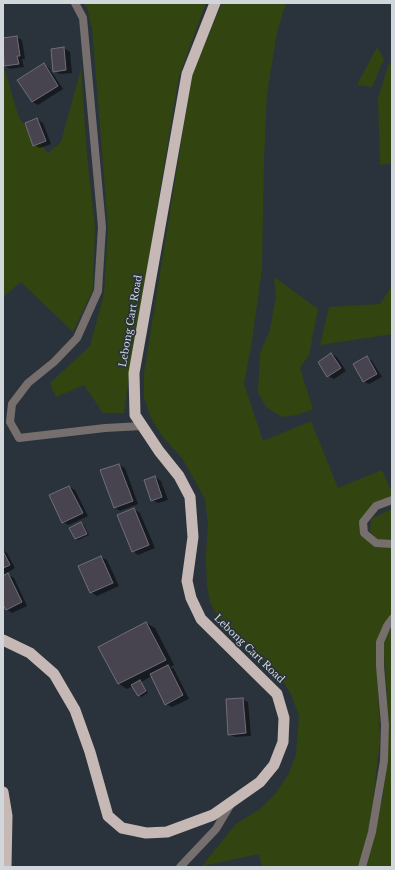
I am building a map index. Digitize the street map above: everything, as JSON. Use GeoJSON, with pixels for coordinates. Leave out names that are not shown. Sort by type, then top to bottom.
{"type":"FeatureCollection","features":[{"type":"Feature","properties":{"kind":"highway","name":"Lebong Cart Road"},"geometry":{"type":"LineString","coordinates":[[3,640],[30,653],[54,674],[75,710],[90,752],[108,816],[122,828],[146,833],[167,832],[213,816],[260,782],[274,765],[283,742],[284,718],[277,694],[201,619],[190,598],[187,581],[193,537],[190,497],[179,476],[159,451],[135,415],[135,366],[187,74],[215,3]]}},
{"type":"Feature","properties":{"kind":"highway"},"geometry":{"type":"LineString","coordinates":[[3,792],[7,816],[6,867]]}},
{"type":"Feature","properties":{"kind":"street"},"geometry":{"type":"LineString","coordinates":[[75,3],[84,18],[102,228],[98,291],[77,338],[54,362],[28,383],[12,404],[10,422],[19,438],[105,428],[142,426]]}},
{"type":"Feature","properties":{"kind":"street"},"geometry":{"type":"LineString","coordinates":[[392,500],[376,506],[363,522],[364,533],[376,542],[392,544]]}},
{"type":"Feature","properties":{"kind":"street"},"geometry":{"type":"LineString","coordinates":[[362,867],[372,832],[384,761],[385,725],[380,666],[380,642],[392,619]]}},
{"type":"Feature","properties":{"kind":"street"},"geometry":{"type":"LineString","coordinates":[[180,867],[216,829],[232,803]]}},
{"type":"Feature","properties":{"kind":"green space"},"geometry":{"type":"Polygon","coordinates":[[[83,3],[206,3],[179,76],[124,413],[103,413],[84,385],[56,397],[50,383],[90,346],[104,294],[108,228],[92,28],[87,7],[83,3]]]}},
{"type":"Feature","properties":{"kind":"green space"},"geometry":{"type":"Polygon","coordinates":[[[222,3],[286,3],[277,32],[267,94],[262,268],[252,341],[244,384],[263,441],[311,421],[338,488],[382,470],[392,493],[392,496],[374,504],[361,534],[392,547],[392,616],[382,627],[376,643],[380,739],[371,819],[361,859],[357,867],[262,867],[259,854],[202,866],[236,824],[260,809],[276,793],[289,773],[296,755],[299,716],[291,694],[281,678],[218,617],[210,602],[207,585],[206,557],[208,523],[205,499],[182,458],[162,436],[150,416],[144,397],[144,373],[192,75],[222,3]]]}},
{"type":"Feature","properties":{"kind":"green space"},"geometry":{"type":"Polygon","coordinates":[[[377,47],[384,59],[372,87],[357,85],[377,47]]]}},
{"type":"Feature","properties":{"kind":"green space"},"geometry":{"type":"Polygon","coordinates":[[[389,63],[392,68],[392,163],[380,165],[378,98],[389,63]]]}},
{"type":"Feature","properties":{"kind":"green space"},"geometry":{"type":"Polygon","coordinates":[[[3,64],[19,118],[48,153],[61,142],[81,69],[87,156],[95,226],[93,290],[73,332],[21,282],[3,297],[3,64]]]}},
{"type":"Feature","properties":{"kind":"green space"},"geometry":{"type":"Polygon","coordinates":[[[274,277],[318,309],[309,355],[300,368],[313,409],[297,415],[282,417],[266,407],[258,392],[260,353],[270,330],[276,296],[274,277]]]}},
{"type":"Feature","properties":{"kind":"green space"},"geometry":{"type":"Polygon","coordinates":[[[392,286],[392,334],[320,345],[329,307],[380,304],[392,286]]]}},
{"type":"Feature","properties":{"kind":"green space"},"geometry":{"type":"Polygon","coordinates":[[[392,509],[392,541],[377,540],[370,531],[371,519],[392,509]]]}},
{"type":"Feature","properties":{"kind":"green space"},"geometry":{"type":"Polygon","coordinates":[[[392,626],[392,867],[365,867],[383,796],[389,723],[383,642],[392,626]]]}},
{"type":"Feature","properties":{"kind":"building"},"geometry":{"type":"Polygon","coordinates":[[[17,36],[20,56],[17,56],[19,64],[4,66],[3,38],[17,36]]]}},
{"type":"Feature","properties":{"kind":"building"},"geometry":{"type":"Polygon","coordinates":[[[64,47],[66,70],[53,72],[51,49],[64,47]]]}},
{"type":"Feature","properties":{"kind":"building"},"geometry":{"type":"Polygon","coordinates":[[[44,63],[58,86],[32,102],[17,80],[44,63]]]}},
{"type":"Feature","properties":{"kind":"building"},"geometry":{"type":"Polygon","coordinates":[[[37,118],[46,141],[33,146],[25,123],[37,118]]]}},
{"type":"Feature","properties":{"kind":"building"},"geometry":{"type":"Polygon","coordinates":[[[331,353],[341,368],[327,377],[318,362],[331,353]]]}},
{"type":"Feature","properties":{"kind":"building"},"geometry":{"type":"Polygon","coordinates":[[[367,356],[377,374],[363,382],[353,364],[367,356]]]}},
{"type":"Feature","properties":{"kind":"building"},"geometry":{"type":"Polygon","coordinates":[[[119,464],[133,501],[114,508],[100,470],[119,464]]]}},
{"type":"Feature","properties":{"kind":"building"},"geometry":{"type":"Polygon","coordinates":[[[155,476],[162,497],[151,501],[144,480],[155,476]]]}},
{"type":"Feature","properties":{"kind":"building"},"geometry":{"type":"Polygon","coordinates":[[[69,486],[83,513],[62,523],[49,495],[69,486]]]}},
{"type":"Feature","properties":{"kind":"building"},"geometry":{"type":"Polygon","coordinates":[[[134,508],[149,545],[132,552],[117,515],[134,508]]]}},
{"type":"Feature","properties":{"kind":"building"},"geometry":{"type":"Polygon","coordinates":[[[81,522],[87,534],[75,539],[69,528],[81,522]]]}},
{"type":"Feature","properties":{"kind":"building"},"geometry":{"type":"Polygon","coordinates":[[[3,551],[10,565],[3,568],[3,551]]]}},
{"type":"Feature","properties":{"kind":"building"},"geometry":{"type":"Polygon","coordinates":[[[101,556],[113,583],[90,593],[78,566],[101,556]]]}},
{"type":"Feature","properties":{"kind":"building"},"geometry":{"type":"Polygon","coordinates":[[[8,573],[22,602],[6,610],[3,605],[3,576],[8,573]]]}},
{"type":"Feature","properties":{"kind":"building"},"geometry":{"type":"Polygon","coordinates":[[[146,622],[166,660],[118,684],[98,647],[146,622]]]}},
{"type":"Feature","properties":{"kind":"building"},"geometry":{"type":"Polygon","coordinates":[[[168,665],[183,695],[165,705],[150,674],[168,665]]]}},
{"type":"Feature","properties":{"kind":"building"},"geometry":{"type":"Polygon","coordinates":[[[140,680],[146,691],[138,696],[131,685],[140,680]]]}},
{"type":"Feature","properties":{"kind":"building"},"geometry":{"type":"Polygon","coordinates":[[[243,698],[246,733],[228,735],[226,699],[243,698]]]}}]}
